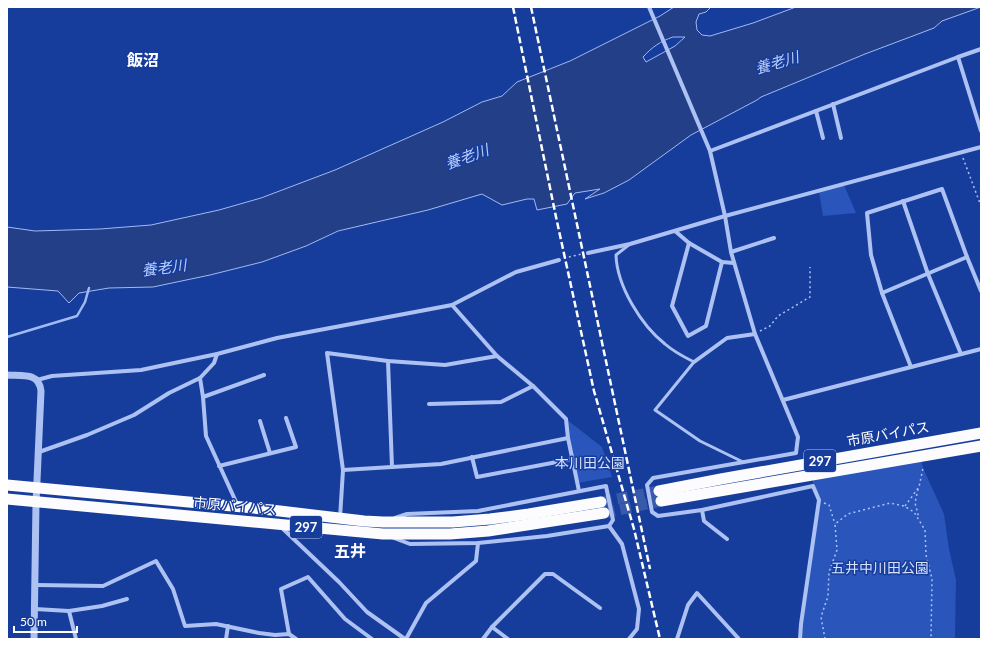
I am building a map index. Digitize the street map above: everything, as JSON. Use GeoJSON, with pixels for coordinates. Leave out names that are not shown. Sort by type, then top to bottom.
{"type":"FeatureCollection","features":[{"type":"Feature","properties":{"kind":"highway","name":"市原バイパス"},"geometry":{"type":"LineString","coordinates":[[981,433],[737,476],[660,496],[981,446]]}},
{"type":"Feature","properties":{"kind":"highway","name":"市原バイパス"},"geometry":{"type":"LineString","coordinates":[[7,486],[383,522],[453,522],[490,520],[601,502]]}},
{"type":"Feature","properties":{"kind":"highway","name":"市原バイパス"},"geometry":{"type":"LineString","coordinates":[[7,499],[36,503],[383,534],[450,534],[488,531],[604,513]]}},
{"type":"Feature","properties":{"kind":"street"},"geometry":{"type":"LineString","coordinates":[[649,7],[710,151],[726,216],[731,252],[755,334],[798,437],[796,453],[653,478],[647,485],[652,512],[658,516],[702,510],[813,486],[819,500],[800,624],[800,639]]}},
{"type":"Feature","properties":{"kind":"street"},"geometry":{"type":"LineString","coordinates":[[710,151],[981,49]]}},
{"type":"Feature","properties":{"kind":"street"},"geometry":{"type":"LineString","coordinates":[[958,57],[981,131]]}},
{"type":"Feature","properties":{"kind":"street"},"geometry":{"type":"LineString","coordinates":[[833,104],[841,138]]}},
{"type":"Feature","properties":{"kind":"street"},"geometry":{"type":"LineString","coordinates":[[816,111],[823,138]]}},
{"type":"Feature","properties":{"kind":"street"},"geometry":{"type":"LineString","coordinates":[[586,253],[630,244],[675,230],[981,147]]}},
{"type":"Feature","properties":{"kind":"street"},"geometry":{"type":"LineString","coordinates":[[911,367],[882,293],[871,255],[867,213],[942,189],[981,291]]}},
{"type":"Feature","properties":{"kind":"street"},"geometry":{"type":"LineString","coordinates":[[903,201],[928,274],[961,354]]}},
{"type":"Feature","properties":{"kind":"street"},"geometry":{"type":"LineString","coordinates":[[675,230],[689,243],[722,262],[734,263]]}},
{"type":"Feature","properties":{"kind":"street"},"geometry":{"type":"LineString","coordinates":[[731,252],[774,238]]}},
{"type":"Feature","properties":{"kind":"street"},"geometry":{"type":"LineString","coordinates":[[689,243],[672,306],[688,336],[706,326],[722,262]]}},
{"type":"Feature","properties":{"kind":"street"},"geometry":{"type":"LineString","coordinates":[[882,293],[967,257]]}},
{"type":"Feature","properties":{"kind":"street"},"geometry":{"type":"LineString","coordinates":[[37,380],[52,376],[141,370],[217,354],[278,338],[452,305],[516,272],[559,260]]}},
{"type":"Feature","properties":{"kind":"street"},"geometry":{"type":"LineString","coordinates":[[452,305],[497,356],[533,386],[566,419],[568,438],[579,491]]}},
{"type":"Feature","properties":{"kind":"street"},"geometry":{"type":"LineString","coordinates":[[694,362],[727,338],[755,334]]}},
{"type":"Feature","properties":{"kind":"street"},"geometry":{"type":"LineString","coordinates":[[783,400],[981,349]]}},
{"type":"Feature","properties":{"kind":"street"},"geometry":{"type":"LineString","coordinates":[[340,518],[343,470],[327,353],[388,361],[445,365],[497,356]]}},
{"type":"Feature","properties":{"kind":"street"},"geometry":{"type":"LineString","coordinates":[[39,452],[87,435],[134,415],[169,393],[200,378],[214,363],[217,354]]}},
{"type":"Feature","properties":{"kind":"street"},"geometry":{"type":"LineString","coordinates":[[388,361],[392,466]]}},
{"type":"Feature","properties":{"kind":"street"},"geometry":{"type":"LineString","coordinates":[[7,375],[33,377],[40,384],[41,391],[36,503],[36,585],[34,639]]}},
{"type":"Feature","properties":{"kind":"street"},"geometry":{"type":"LineString","coordinates":[[203,398],[264,375]]}},
{"type":"Feature","properties":{"kind":"street"},"geometry":{"type":"LineString","coordinates":[[200,378],[206,436],[238,507]]}},
{"type":"Feature","properties":{"kind":"street"},"geometry":{"type":"LineString","coordinates":[[429,404],[501,402],[533,386]]}},
{"type":"Feature","properties":{"kind":"street"},"geometry":{"type":"LineString","coordinates":[[219,466],[296,447],[286,418]]}},
{"type":"Feature","properties":{"kind":"street"},"geometry":{"type":"LineString","coordinates":[[260,421],[270,453]]}},
{"type":"Feature","properties":{"kind":"street"},"geometry":{"type":"LineString","coordinates":[[343,470],[441,464],[568,438]]}},
{"type":"Feature","properties":{"kind":"street"},"geometry":{"type":"LineString","coordinates":[[472,457],[477,477],[572,459]]}},
{"type":"Feature","properties":{"kind":"street"},"geometry":{"type":"LineString","coordinates":[[383,522],[407,514],[478,511],[606,486],[613,520],[609,526],[547,536],[478,543],[410,544],[383,534]]}},
{"type":"Feature","properties":{"kind":"street"},"geometry":{"type":"LineString","coordinates":[[702,510],[704,521],[726,539]]}},
{"type":"Feature","properties":{"kind":"street"},"geometry":{"type":"LineString","coordinates":[[278,525],[339,582],[367,612],[406,639],[426,603],[476,561],[478,543]]}},
{"type":"Feature","properties":{"kind":"street"},"geometry":{"type":"LineString","coordinates":[[609,526],[622,544],[639,609],[637,629],[629,639]]}},
{"type":"Feature","properties":{"kind":"street"},"geometry":{"type":"LineString","coordinates":[[36,585],[103,586],[156,561],[173,589],[185,626],[216,624],[259,633],[275,635],[289,634],[296,639]]}},
{"type":"Feature","properties":{"kind":"street"},"geometry":{"type":"LineString","coordinates":[[483,639],[545,574],[553,574],[600,608]]}},
{"type":"Feature","properties":{"kind":"street"},"geometry":{"type":"LineString","coordinates":[[289,634],[281,589],[308,577],[345,619],[372,639]]}},
{"type":"Feature","properties":{"kind":"street"},"geometry":{"type":"LineString","coordinates":[[677,639],[688,605],[697,593],[740,639]]}},
{"type":"Feature","properties":{"kind":"street"},"geometry":{"type":"LineString","coordinates":[[35,609],[69,611],[102,606],[127,599]]}},
{"type":"Feature","properties":{"kind":"street"},"geometry":{"type":"LineString","coordinates":[[69,611],[76,639]]}},
{"type":"Feature","properties":{"kind":"street"},"geometry":{"type":"LineString","coordinates":[[226,639],[228,626]]}},
{"type":"Feature","properties":{"kind":"street"},"geometry":{"type":"LineString","coordinates":[[492,628],[508,639]]}},
{"type":"Feature","properties":{"kind":"street"},"geometry":{"type":"LineString","coordinates":[[259,633],[260,639]]}},
{"type":"Feature","properties":{"kind":"lane"},"geometry":{"type":"LineString","coordinates":[[630,244],[616,255],[616,263],[620,278],[629,299],[651,331],[676,353],[694,362],[655,410],[700,441],[743,462]]}},
{"type":"Feature","properties":{"kind":"path"},"geometry":{"type":"LineString","coordinates":[[960,153],[981,206]]}},
{"type":"Feature","properties":{"kind":"path"},"geometry":{"type":"LineString","coordinates":[[559,260],[586,253]]}},
{"type":"Feature","properties":{"kind":"path"},"geometry":{"type":"LineString","coordinates":[[755,334],[770,326],[778,316],[810,297],[810,267]]}},
{"type":"Feature","properties":{"kind":"path"},"geometry":{"type":"LineString","coordinates":[[920,521],[915,503],[924,468]]}},
{"type":"Feature","properties":{"kind":"path"},"geometry":{"type":"LineString","coordinates":[[905,506],[918,487]]}},
{"type":"Feature","properties":{"kind":"path"},"geometry":{"type":"LineString","coordinates":[[819,500],[829,505],[835,524],[837,550],[829,572],[828,596],[821,617],[825,639]]}},
{"type":"Feature","properties":{"kind":"path"},"geometry":{"type":"LineString","coordinates":[[835,524],[848,514],[890,503],[905,506],[914,512],[925,530],[926,555],[932,579],[931,639]]}},
{"type":"Feature","properties":{"kind":"green space"},"geometry":{"type":"Polygon","coordinates":[[[844,185],[856,213],[823,216],[819,192],[844,185]]]}},
{"type":"Feature","properties":{"kind":"green space","name":"本川田公園"},"geometry":{"type":"Polygon","coordinates":[[[566,419],[602,447],[612,477],[577,483],[566,419]]]}},
{"type":"Feature","properties":{"kind":"green space","name":"五井中川田公園"},"geometry":{"type":"Polygon","coordinates":[[[921,457],[923,468],[944,514],[949,549],[956,580],[955,639],[800,639],[819,500],[813,486],[813,475],[921,457]]]}},
{"type":"Feature","properties":{"kind":"water","name":"養老川"},"geometry":{"type":"Polygon","coordinates":[[[674,7],[711,7],[706,12],[699,14],[696,22],[697,30],[702,35],[710,36],[753,23],[796,7],[981,7],[942,21],[934,28],[865,54],[761,97],[691,135],[629,180],[604,193],[585,199],[600,189],[575,193],[567,204],[537,210],[534,199],[527,199],[502,205],[482,194],[428,210],[338,231],[306,246],[262,262],[153,287],[109,288],[79,293],[69,303],[58,291],[7,287],[7,227],[35,231],[100,229],[151,225],[219,210],[261,198],[335,170],[443,122],[482,102],[502,96],[517,82],[570,61],[660,16],[674,7]],[[673,37],[665,40],[653,47],[643,57],[646,62],[675,46],[685,37],[673,37]]]}},
{"type":"Feature","properties":{"kind":"waterway"},"geometry":{"type":"LineString","coordinates":[[7,337],[77,316],[85,302],[89,288]]}},
{"type":"Feature","properties":{"kind":"tunnel"},"geometry":{"type":"LineString","coordinates":[[601,502],[659,491]]}},
{"type":"Feature","properties":{"kind":"tunnel"},"geometry":{"type":"LineString","coordinates":[[604,513],[661,501]]}},
{"type":"Feature","properties":{"kind":"railway"},"geometry":{"type":"LineString","coordinates":[[513,7],[556,217],[594,391],[634,529],[660,639]]}},
{"type":"Feature","properties":{"kind":"railway"},"geometry":{"type":"LineString","coordinates":[[531,7],[650,569]]}},
{"type":"Feature","properties":{"kind":"district","name":"飯沼"},"geometry":{"type":"Point","coordinates":[143,60]}},
{"type":"Feature","properties":{"kind":"district","name":"五井"},"geometry":{"type":"Point","coordinates":[350,551]}}]}
